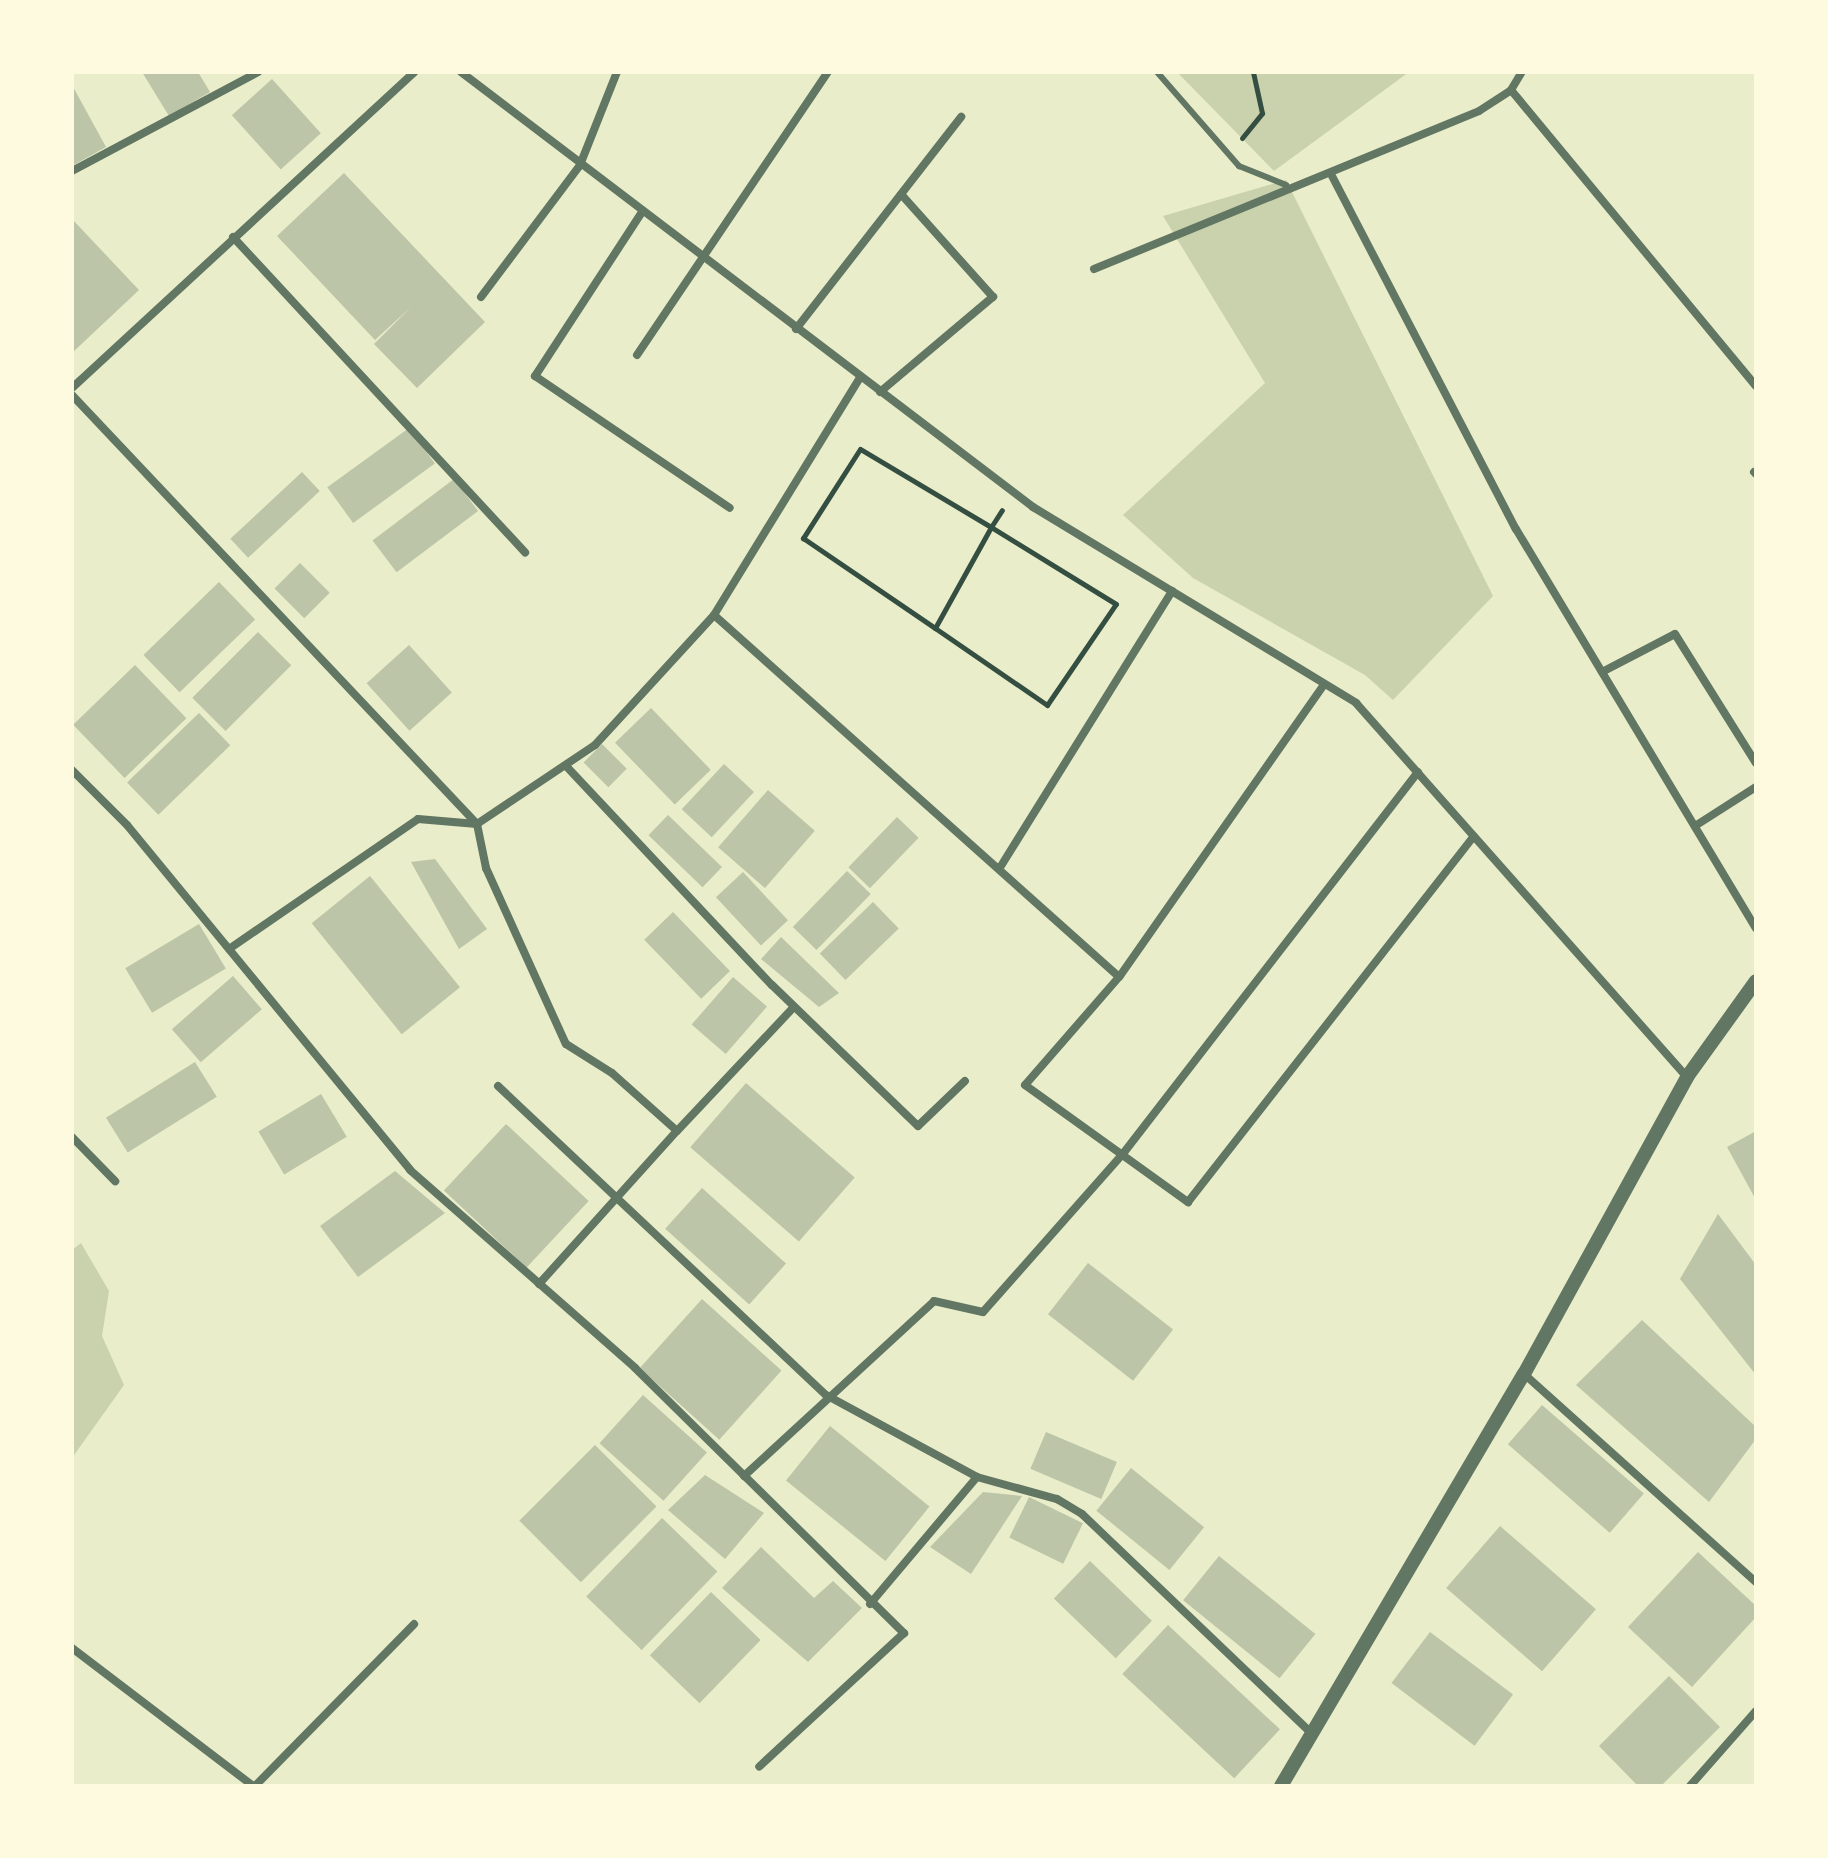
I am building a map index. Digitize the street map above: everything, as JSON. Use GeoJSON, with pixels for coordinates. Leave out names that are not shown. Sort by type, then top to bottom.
{"type":"FeatureCollection","features":[{"type":"Feature","properties":{"kind":"street"},"geometry":{"type":"LineString","coordinates":[[72,171],[258,72]]}},
{"type":"Feature","properties":{"kind":"street"},"geometry":{"type":"LineString","coordinates":[[72,388],[414,72]]}},
{"type":"Feature","properties":{"kind":"street"},"geometry":{"type":"LineString","coordinates":[[461,72],[1013,493],[1323,686],[1356,703],[1687,1077]]}},
{"type":"Feature","properties":{"kind":"street"},"geometry":{"type":"LineString","coordinates":[[481,297],[580,165],[617,72]]}},
{"type":"Feature","properties":{"kind":"street"},"geometry":{"type":"LineString","coordinates":[[637,355],[828,72]]}},
{"type":"Feature","properties":{"kind":"street"},"geometry":{"type":"LineString","coordinates":[[1094,269],[1286,185],[1332,176],[1511,90],[1522,72]]}},
{"type":"Feature","properties":{"kind":"street"},"geometry":{"type":"LineString","coordinates":[[1511,90],[1756,386]]}},
{"type":"Feature","properties":{"kind":"street"},"geometry":{"type":"LineString","coordinates":[[796,329],[961,117]]}},
{"type":"Feature","properties":{"kind":"street"},"geometry":{"type":"LineString","coordinates":[[1332,176],[1516,529],[1756,928]]}},
{"type":"Feature","properties":{"kind":"street"},"geometry":{"type":"LineString","coordinates":[[880,392],[993,297],[901,194]]}},
{"type":"Feature","properties":{"kind":"street"},"geometry":{"type":"LineString","coordinates":[[642,212],[535,376],[730,508]]}},
{"type":"Feature","properties":{"kind":"street"},"geometry":{"type":"LineString","coordinates":[[233,237],[525,552]]}},
{"type":"Feature","properties":{"kind":"street"},"geometry":{"type":"LineString","coordinates":[[229,949],[418,819],[477,824],[567,767],[633,707],[714,615],[860,378]]}},
{"type":"Feature","properties":{"kind":"street"},"geometry":{"type":"LineString","coordinates":[[72,395],[477,824],[486,868],[566,1044],[612,1073],[677,1131]]}},
{"type":"Feature","properties":{"kind":"street"},"geometry":{"type":"LineString","coordinates":[[1001,866],[1172,591]]}},
{"type":"Feature","properties":{"kind":"street"},"geometry":{"type":"LineString","coordinates":[[714,615],[1001,866],[1119,977]]}},
{"type":"Feature","properties":{"kind":"street"},"geometry":{"type":"LineString","coordinates":[[1602,672],[1675,634],[1756,763]]}},
{"type":"Feature","properties":{"kind":"street"},"geometry":{"type":"LineString","coordinates":[[1323,686],[1119,977],[1025,1085],[1188,1202],[1474,836]]}},
{"type":"Feature","properties":{"kind":"street"},"geometry":{"type":"LineString","coordinates":[[567,767],[794,1007],[918,1126],[965,1081]]}},
{"type":"Feature","properties":{"kind":"street"},"geometry":{"type":"LineString","coordinates":[[72,770],[229,949],[410,1170],[539,1284],[744,1476],[870,1604],[904,1633],[759,1767]]}},
{"type":"Feature","properties":{"kind":"street"},"geometry":{"type":"LineString","coordinates":[[744,1476],[826,1395],[934,1301],[983,1312],[1122,1155],[1418,772]]}},
{"type":"Feature","properties":{"kind":"street"},"geometry":{"type":"LineString","coordinates":[[1695,826],[1756,787]]}},
{"type":"Feature","properties":{"kind":"street"},"geometry":{"type":"LineString","coordinates":[[1281,1786],[1524,1374],[1687,1077],[1756,981]]}},
{"type":"Feature","properties":{"kind":"street"},"geometry":{"type":"LineString","coordinates":[[539,1284],[794,1007]]}},
{"type":"Feature","properties":{"kind":"street"},"geometry":{"type":"LineString","coordinates":[[498,1086],[826,1395],[977,1477],[1057,1499],[1103,1530],[1311,1733]]}},
{"type":"Feature","properties":{"kind":"street"},"geometry":{"type":"LineString","coordinates":[[72,1137],[115,1181]]}},
{"type":"Feature","properties":{"kind":"street"},"geometry":{"type":"LineString","coordinates":[[1524,1374],[1756,1582]]}},
{"type":"Feature","properties":{"kind":"street"},"geometry":{"type":"LineString","coordinates":[[870,1604],[977,1477]]}},
{"type":"Feature","properties":{"kind":"street"},"geometry":{"type":"LineString","coordinates":[[72,1648],[254,1786],[414,1624]]}},
{"type":"Feature","properties":{"kind":"street"},"geometry":{"type":"LineString","coordinates":[[1690,1786],[1756,1711]]}},
{"type":"Feature","properties":{"kind":"lane"},"geometry":{"type":"LineString","coordinates":[[1157,72],[1239,166],[1286,185]]}},
{"type":"Feature","properties":{"kind":"path"},"geometry":{"type":"LineString","coordinates":[[1228,154],[1262,113],[1253,72]]}},
{"type":"Feature","properties":{"kind":"path"},"geometry":{"type":"LineString","coordinates":[[860,449],[991,527],[1116,604],[1047,705],[803,538],[860,449]]}},
{"type":"Feature","properties":{"kind":"path"},"geometry":{"type":"LineString","coordinates":[[935,628],[1013,493]]}},
{"type":"Feature","properties":{"kind":"green space"},"geometry":{"type":"Polygon","coordinates":[[[1177,72],[1409,72],[1274,171],[1177,72]]]}},
{"type":"Feature","properties":{"kind":"green space"},"geometry":{"type":"Polygon","coordinates":[[[1286,180],[1493,596],[1393,700],[1365,675],[1193,578],[1123,515],[1265,383],[1163,216],[1286,180]]]}},
{"type":"Feature","properties":{"kind":"green space"},"geometry":{"type":"Polygon","coordinates":[[[81,1243],[109,1291],[102,1336],[124,1385],[72,1458],[72,1250],[81,1243]]]}},
{"type":"Feature","properties":{"kind":"building"},"geometry":{"type":"Polygon","coordinates":[[[142,72],[198,72],[210,92],[169,116],[142,72]]]}},
{"type":"Feature","properties":{"kind":"building"},"geometry":{"type":"Polygon","coordinates":[[[272,79],[321,133],[281,169],[232,115],[272,79]]]}},
{"type":"Feature","properties":{"kind":"building"},"geometry":{"type":"Polygon","coordinates":[[[72,85],[106,147],[72,166],[72,85]]]}},
{"type":"Feature","properties":{"kind":"building"},"geometry":{"type":"Polygon","coordinates":[[[344,173],[485,322],[417,388],[374,344],[411,307],[375,340],[277,236],[344,173]]]}},
{"type":"Feature","properties":{"kind":"building"},"geometry":{"type":"Polygon","coordinates":[[[72,219],[139,290],[72,353],[72,219]]]}},
{"type":"Feature","properties":{"kind":"building"},"geometry":{"type":"Polygon","coordinates":[[[409,428],[435,464],[353,523],[327,487],[409,428]]]}},
{"type":"Feature","properties":{"kind":"building"},"geometry":{"type":"Polygon","coordinates":[[[302,472],[320,491],[248,558],[230,539],[302,472]]]}},
{"type":"Feature","properties":{"kind":"building"},"geometry":{"type":"Polygon","coordinates":[[[454,479],[478,511],[397,572],[373,540],[454,479]]]}},
{"type":"Feature","properties":{"kind":"building"},"geometry":{"type":"Polygon","coordinates":[[[300,563],[330,593],[304,618],[275,588],[300,563]]]}},
{"type":"Feature","properties":{"kind":"building"},"geometry":{"type":"Polygon","coordinates":[[[219,582],[255,619],[180,692],[143,655],[219,582]]]}},
{"type":"Feature","properties":{"kind":"building"},"geometry":{"type":"Polygon","coordinates":[[[258,632],[291,665],[225,731],[192,698],[258,632]]]}},
{"type":"Feature","properties":{"kind":"building"},"geometry":{"type":"Polygon","coordinates":[[[409,645],[452,693],[409,731],[367,683],[409,645]]]}},
{"type":"Feature","properties":{"kind":"building"},"geometry":{"type":"Polygon","coordinates":[[[135,665],[186,718],[125,778],[73,725],[135,665]]]}},
{"type":"Feature","properties":{"kind":"building"},"geometry":{"type":"Polygon","coordinates":[[[651,708],[711,770],[675,805],[615,743],[651,708]]]}},
{"type":"Feature","properties":{"kind":"building"},"geometry":{"type":"Polygon","coordinates":[[[199,713],[230,745],[158,815],[127,782],[199,713]]]}},
{"type":"Feature","properties":{"kind":"building"},"geometry":{"type":"Polygon","coordinates":[[[602,744],[627,769],[608,787],[584,762],[602,744]]]}},
{"type":"Feature","properties":{"kind":"building"},"geometry":{"type":"Polygon","coordinates":[[[724,764],[754,792],[712,837],[682,809],[724,764]]]}},
{"type":"Feature","properties":{"kind":"building"},"geometry":{"type":"Polygon","coordinates":[[[768,790],[815,831],[765,888],[718,847],[768,790]]]}},
{"type":"Feature","properties":{"kind":"building"},"geometry":{"type":"Polygon","coordinates":[[[668,815],[722,867],[703,887],[649,835],[668,815]]]}},
{"type":"Feature","properties":{"kind":"building"},"geometry":{"type":"Polygon","coordinates":[[[897,817],[919,838],[870,888],[848,867],[897,817]]]}},
{"type":"Feature","properties":{"kind":"building"},"geometry":{"type":"Polygon","coordinates":[[[435,859],[487,929],[459,949],[411,862],[435,859]]]}},
{"type":"Feature","properties":{"kind":"building"},"geometry":{"type":"Polygon","coordinates":[[[847,871],[871,894],[817,950],[793,927],[847,871]]]}},
{"type":"Feature","properties":{"kind":"building"},"geometry":{"type":"Polygon","coordinates":[[[743,872],[788,920],[761,946],[716,897],[743,872]]]}},
{"type":"Feature","properties":{"kind":"building"},"geometry":{"type":"Polygon","coordinates":[[[370,876],[460,987],[402,1034],[312,923],[370,876]]]}},
{"type":"Feature","properties":{"kind":"building"},"geometry":{"type":"Polygon","coordinates":[[[873,902],[899,929],[845,980],[820,953],[873,902]]]}},
{"type":"Feature","properties":{"kind":"building"},"geometry":{"type":"Polygon","coordinates":[[[673,912],[730,971],[701,999],[644,940],[673,912]]]}},
{"type":"Feature","properties":{"kind":"building"},"geometry":{"type":"Polygon","coordinates":[[[199,924],[226,969],[152,1013],[125,968],[199,924]]]}},
{"type":"Feature","properties":{"kind":"building"},"geometry":{"type":"Polygon","coordinates":[[[781,937],[839,993],[819,1007],[761,959],[781,937]]]}},
{"type":"Feature","properties":{"kind":"building"},"geometry":{"type":"Polygon","coordinates":[[[233,976],[262,1009],[201,1062],[172,1029],[233,976]]]}},
{"type":"Feature","properties":{"kind":"building"},"geometry":{"type":"Polygon","coordinates":[[[733,977],[767,1007],[726,1054],[692,1025],[733,977]]]}},
{"type":"Feature","properties":{"kind":"building"},"geometry":{"type":"Polygon","coordinates":[[[195,1062],[217,1097],[128,1152],[106,1118],[195,1062]]]}},
{"type":"Feature","properties":{"kind":"building"},"geometry":{"type":"Polygon","coordinates":[[[746,1083],[855,1177],[799,1242],[690,1147],[746,1083]]]}},
{"type":"Feature","properties":{"kind":"building"},"geometry":{"type":"Polygon","coordinates":[[[321,1094],[347,1137],[284,1174],[258,1132],[321,1094]]]}},
{"type":"Feature","properties":{"kind":"building"},"geometry":{"type":"Polygon","coordinates":[[[506,1124],[589,1201],[527,1268],[444,1191],[506,1124]]]}},
{"type":"Feature","properties":{"kind":"building"},"geometry":{"type":"Polygon","coordinates":[[[1756,1131],[1756,1200],[1727,1147],[1756,1131]]]}},
{"type":"Feature","properties":{"kind":"building"},"geometry":{"type":"Polygon","coordinates":[[[395,1171],[445,1213],[358,1277],[320,1226],[395,1171]]]}},
{"type":"Feature","properties":{"kind":"building"},"geometry":{"type":"Polygon","coordinates":[[[702,1188],[786,1264],[749,1304],[665,1229],[702,1188]]]}},
{"type":"Feature","properties":{"kind":"building"},"geometry":{"type":"Polygon","coordinates":[[[1718,1214],[1756,1265],[1756,1375],[1680,1279],[1718,1214]]]}},
{"type":"Feature","properties":{"kind":"building"},"geometry":{"type":"Polygon","coordinates":[[[1088,1263],[1173,1329],[1133,1381],[1048,1314],[1088,1263]]]}},
{"type":"Feature","properties":{"kind":"building"},"geometry":{"type":"Polygon","coordinates":[[[702,1299],[782,1371],[719,1440],[640,1368],[702,1299]]]}},
{"type":"Feature","properties":{"kind":"building"},"geometry":{"type":"Polygon","coordinates":[[[1642,1320],[1756,1427],[1756,1439],[1709,1502],[1576,1385],[1642,1320]]]}},
{"type":"Feature","properties":{"kind":"building"},"geometry":{"type":"Polygon","coordinates":[[[643,1395],[707,1453],[663,1501],[600,1443],[643,1395]]]}},
{"type":"Feature","properties":{"kind":"building"},"geometry":{"type":"Polygon","coordinates":[[[1542,1405],[1644,1494],[1610,1533],[1508,1444],[1542,1405]]]}},
{"type":"Feature","properties":{"kind":"building"},"geometry":{"type":"Polygon","coordinates":[[[830,1426],[929,1507],[885,1561],[786,1480],[830,1426]]]}},
{"type":"Feature","properties":{"kind":"building"},"geometry":{"type":"Polygon","coordinates":[[[1046,1432],[1117,1462],[1101,1499],[1030,1469],[1046,1432]]]}},
{"type":"Feature","properties":{"kind":"building"},"geometry":{"type":"Polygon","coordinates":[[[595,1445],[657,1507],[581,1582],[519,1521],[595,1445]]]}},
{"type":"Feature","properties":{"kind":"building"},"geometry":{"type":"Polygon","coordinates":[[[1131,1468],[1204,1527],[1169,1570],[1096,1511],[1131,1468]]]}},
{"type":"Feature","properties":{"kind":"building"},"geometry":{"type":"Polygon","coordinates":[[[705,1475],[764,1513],[725,1559],[668,1510],[705,1475]]]}},
{"type":"Feature","properties":{"kind":"building"},"geometry":{"type":"Polygon","coordinates":[[[983,1492],[1022,1496],[971,1574],[930,1547],[983,1492]]]}},
{"type":"Feature","properties":{"kind":"building"},"geometry":{"type":"Polygon","coordinates":[[[1029,1497],[1083,1523],[1063,1564],[1009,1537],[1029,1497]]]}},
{"type":"Feature","properties":{"kind":"building"},"geometry":{"type":"Polygon","coordinates":[[[662,1518],[717,1571],[642,1650],[586,1596],[662,1518]]]}},
{"type":"Feature","properties":{"kind":"building"},"geometry":{"type":"Polygon","coordinates":[[[1500,1526],[1596,1609],[1542,1671],[1446,1588],[1500,1526]]]}},
{"type":"Feature","properties":{"kind":"building"},"geometry":{"type":"Polygon","coordinates":[[[761,1547],[814,1598],[833,1581],[862,1608],[808,1662],[722,1588],[761,1547]]]}},
{"type":"Feature","properties":{"kind":"building"},"geometry":{"type":"Polygon","coordinates":[[[1698,1552],[1756,1606],[1756,1617],[1692,1687],[1628,1627],[1698,1552]]]}},
{"type":"Feature","properties":{"kind":"building"},"geometry":{"type":"Polygon","coordinates":[[[1219,1556],[1315,1634],[1279,1678],[1183,1600],[1219,1556]]]}},
{"type":"Feature","properties":{"kind":"building"},"geometry":{"type":"Polygon","coordinates":[[[1090,1561],[1152,1621],[1116,1658],[1054,1598],[1090,1561]]]}},
{"type":"Feature","properties":{"kind":"building"},"geometry":{"type":"Polygon","coordinates":[[[711,1592],[761,1640],[700,1703],[650,1655],[711,1592]]]}},
{"type":"Feature","properties":{"kind":"building"},"geometry":{"type":"Polygon","coordinates":[[[1168,1625],[1280,1729],[1234,1778],[1122,1674],[1168,1625]]]}},
{"type":"Feature","properties":{"kind":"building"},"geometry":{"type":"Polygon","coordinates":[[[1430,1632],[1513,1695],[1475,1746],[1391,1683],[1430,1632]]]}},
{"type":"Feature","properties":{"kind":"building"},"geometry":{"type":"Polygon","coordinates":[[[1669,1676],[1720,1727],[1661,1786],[1638,1786],[1599,1746],[1669,1676]]]}}]}
